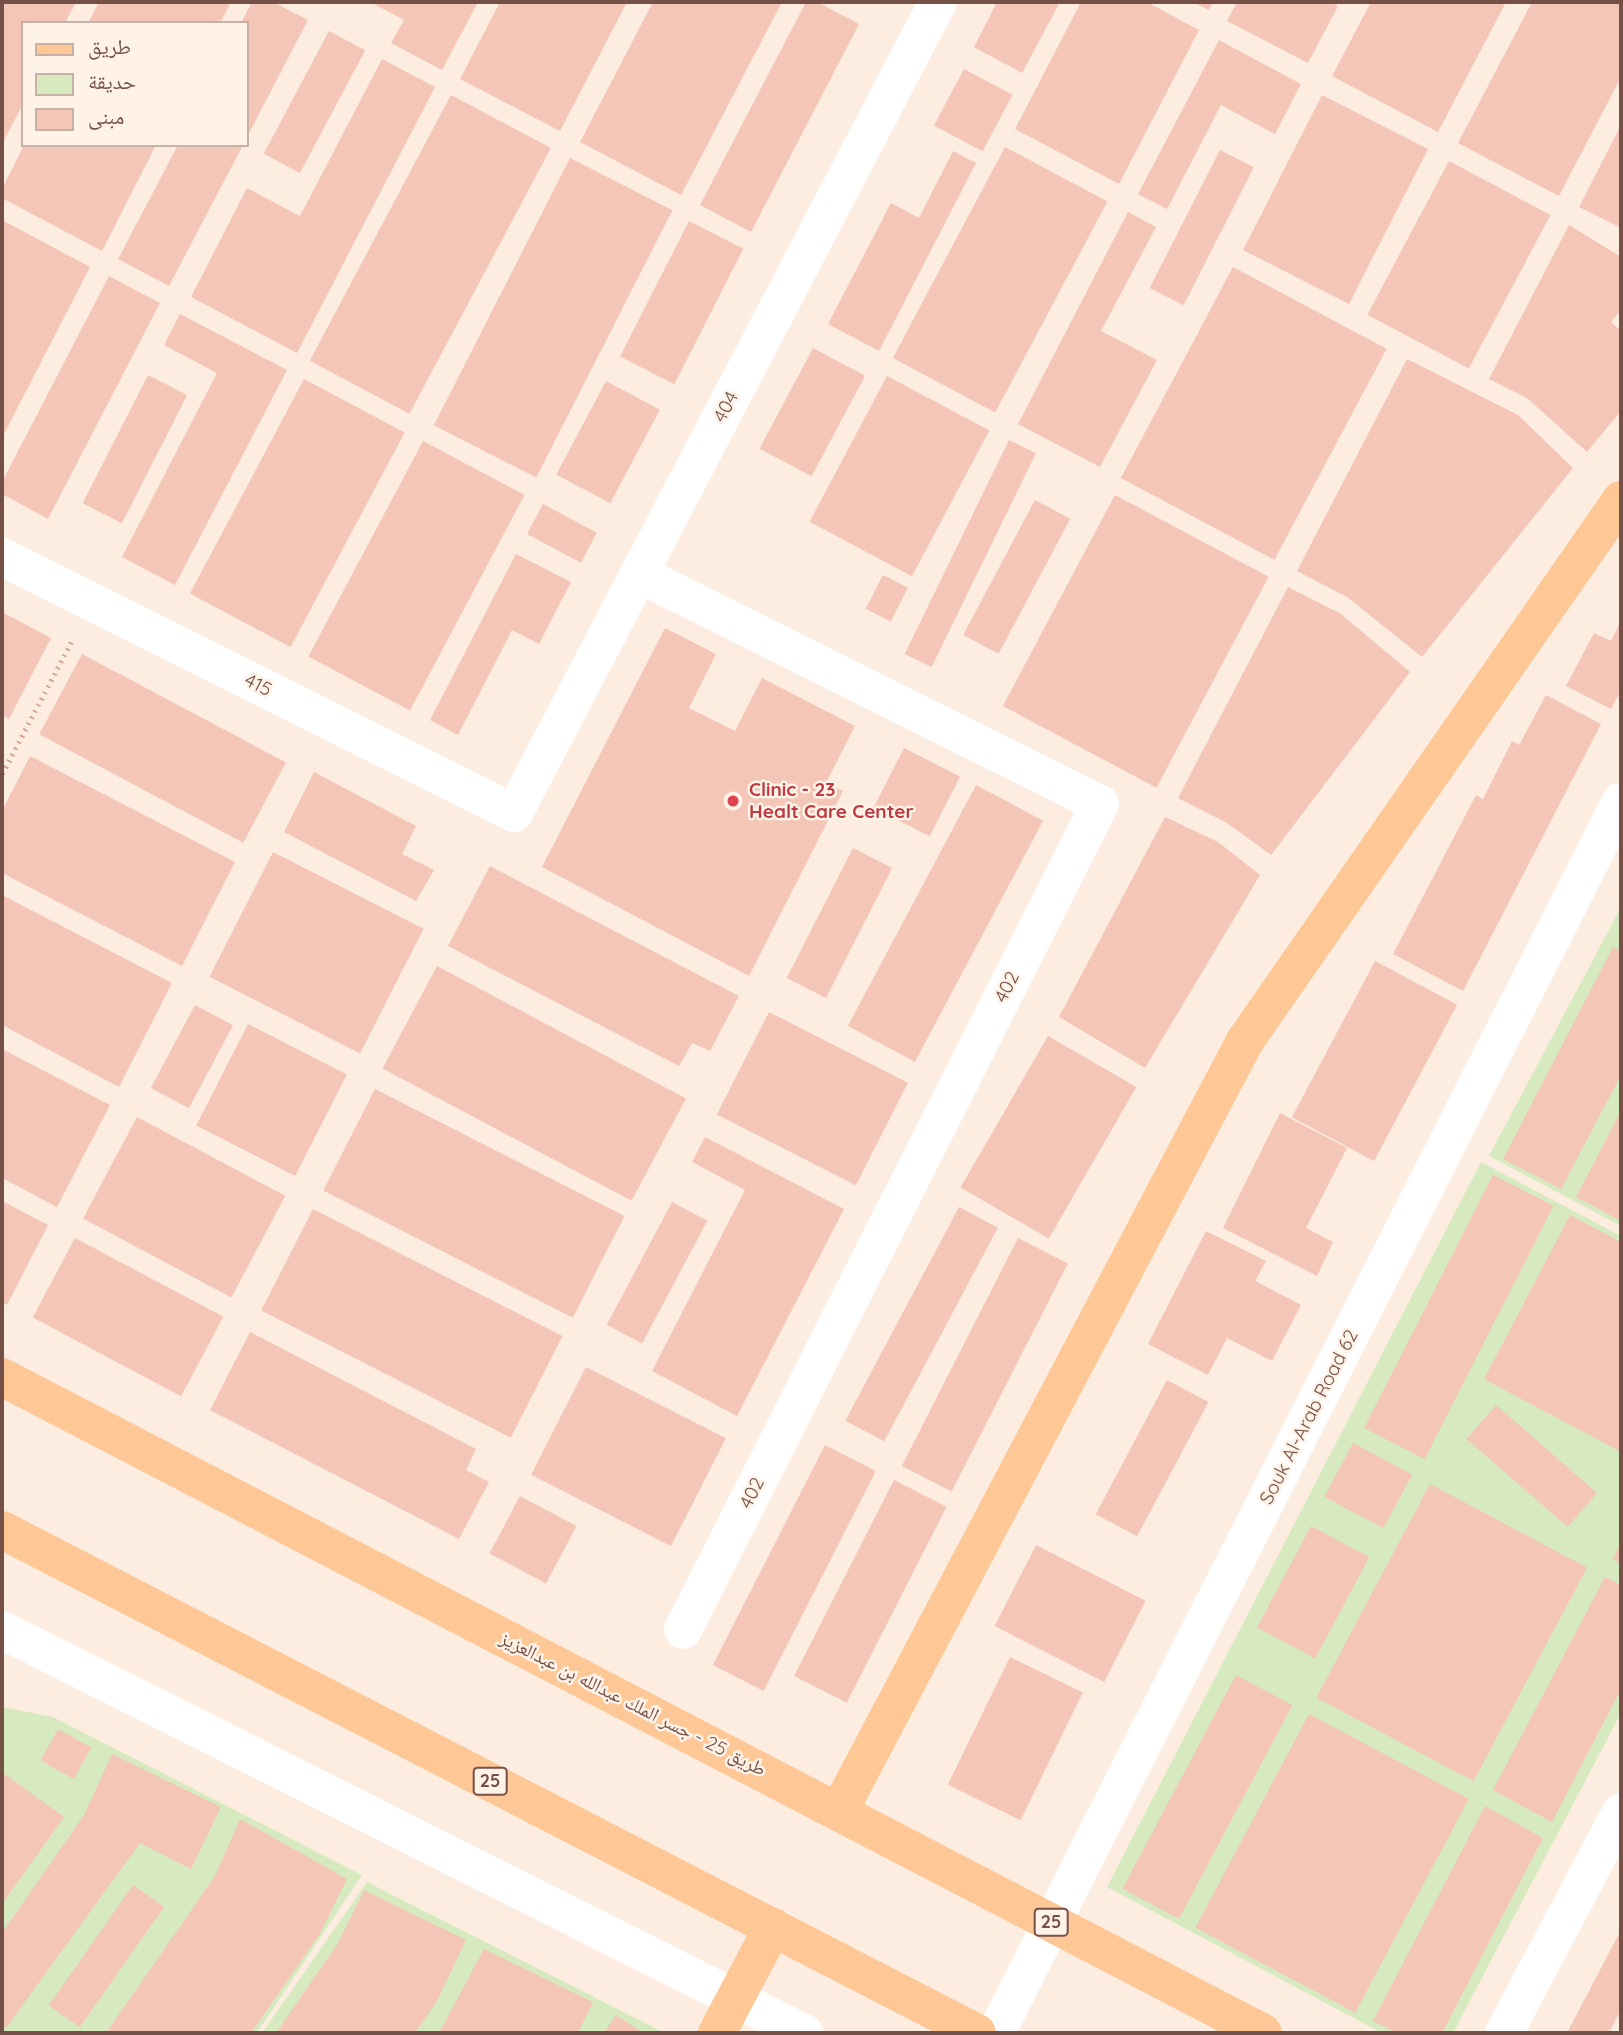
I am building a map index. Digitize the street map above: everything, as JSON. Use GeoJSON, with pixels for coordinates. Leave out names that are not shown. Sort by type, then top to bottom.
{"type":"FeatureCollection","features":[{"type":"Feature","properties":{"kind":"main road"},"geometry":{"type":"LineString","coordinates":[[839,1811],[1245,1041],[1621,500]]}},
{"type":"Feature","properties":{"kind":"main road","name":"طريق 25 - جسر الملك عبدالله بن عبدالعزيز"},"geometry":{"type":"LineString","coordinates":[[2,1377],[1263,2033]]}},
{"type":"Feature","properties":{"kind":"main road","name":"25"},"geometry":{"type":"LineString","coordinates":[[2,1530],[977,2033]]}},
{"type":"Feature","properties":{"kind":"main road"},"geometry":{"type":"LineString","coordinates":[[717,2033],[773,1927]]}},
{"type":"Feature","properties":{"kind":"street","name":"404"},"geometry":{"type":"LineString","coordinates":[[514,813],[938,2]]}},
{"type":"Feature","properties":{"kind":"street","name":"415"},"geometry":{"type":"LineString","coordinates":[[2,557],[514,813]]}},
{"type":"Feature","properties":{"kind":"street","name":"402"},"geometry":{"type":"LineString","coordinates":[[639,574],[1100,804],[683,1630]]}},
{"type":"Feature","properties":{"kind":"street","name":"Souk Al-Arab Road 62"},"geometry":{"type":"LineString","coordinates":[[996,2033],[1621,801]]}},
{"type":"Feature","properties":{"kind":"street"},"geometry":{"type":"LineString","coordinates":[[2,1630],[804,2033]]}},
{"type":"Feature","properties":{"kind":"street"},"geometry":{"type":"LineString","coordinates":[[1504,2033],[1621,1812]]}},
{"type":"Feature","properties":{"kind":"path"},"geometry":{"type":"LineString","coordinates":[[2,774],[92,601]]}},
{"type":"Feature","properties":{"kind":"green space"},"geometry":{"type":"Polygon","coordinates":[[[1621,907],[1621,1226],[1489,1156],[1621,907]]]}},
{"type":"Feature","properties":{"kind":"green space"},"geometry":{"type":"Polygon","coordinates":[[[1481,1162],[1621,1236],[1621,1713],[1453,2033],[1382,2033],[1107,1887],[1481,1162]]]}},
{"type":"Feature","properties":{"kind":"green space"},"geometry":{"type":"Polygon","coordinates":[[[2,1707],[53,1717],[362,1875],[257,2033],[2,2033],[2,1707]]]}},
{"type":"Feature","properties":{"kind":"green space"},"geometry":{"type":"Polygon","coordinates":[[[367,1882],[661,2031],[660,2033],[262,2033],[367,1882]]]}},
{"type":"Feature","properties":{"kind":"building"},"geometry":{"type":"Polygon","coordinates":[[[2,2],[76,2],[66,21],[21,21],[21,108],[2,144],[2,2]]]}},
{"type":"Feature","properties":{"kind":"building"},"geometry":{"type":"Polygon","coordinates":[[[99,2],[231,2],[221,21],[89,21],[99,2]]]}},
{"type":"Feature","properties":{"kind":"building"},"geometry":{"type":"Polygon","coordinates":[[[252,2],[273,2],[308,20],[248,135],[248,21],[242,21],[252,2]]]}},
{"type":"Feature","properties":{"kind":"building"},"geometry":{"type":"Polygon","coordinates":[[[370,2],[478,2],[442,70],[391,43],[404,20],[370,2]]]}},
{"type":"Feature","properties":{"kind":"building"},"geometry":{"type":"Polygon","coordinates":[[[500,2],[627,2],[560,131],[460,79],[500,2]]]}},
{"type":"Feature","properties":{"kind":"building"},"geometry":{"type":"Polygon","coordinates":[[[653,2],[782,2],[681,195],[580,142],[653,2]]]}},
{"type":"Feature","properties":{"kind":"building"},"geometry":{"type":"Polygon","coordinates":[[[806,2],[817,2],[859,24],[751,232],[700,205],[806,2]]]}},
{"type":"Feature","properties":{"kind":"building"},"geometry":{"type":"Polygon","coordinates":[[[997,2],[1060,2],[1022,73],[974,47],[997,2]]]}},
{"type":"Feature","properties":{"kind":"building"},"geometry":{"type":"Polygon","coordinates":[[[1081,2],[1147,2],[1199,30],[1119,184],[1015,129],[1081,2]]]}},
{"type":"Feature","properties":{"kind":"building"},"geometry":{"type":"Polygon","coordinates":[[[1192,2],[1213,2],[1209,10],[1192,2]]]}},
{"type":"Feature","properties":{"kind":"building"},"geometry":{"type":"Polygon","coordinates":[[[1237,2],[1330,2],[1338,6],[1308,63],[1227,21],[1237,2]]]}},
{"type":"Feature","properties":{"kind":"building"},"geometry":{"type":"Polygon","coordinates":[[[1371,2],[1506,2],[1438,132],[1332,76],[1371,2]]]}},
{"type":"Feature","properties":{"kind":"building"},"geometry":{"type":"Polygon","coordinates":[[[1532,2],[1621,2],[1621,77],[1559,196],[1458,143],[1532,2]]]}},
{"type":"Feature","properties":{"kind":"building"},"geometry":{"type":"Polygon","coordinates":[[[329,31],[365,50],[300,173],[264,154],[329,31]]]}},
{"type":"Feature","properties":{"kind":"building"},"geometry":{"type":"Polygon","coordinates":[[[1219,40],[1301,84],[1275,134],[1221,105],[1167,209],[1138,194],[1219,40]]]}},
{"type":"Feature","properties":{"kind":"building"},"geometry":{"type":"Polygon","coordinates":[[[382,59],[435,87],[297,353],[191,297],[247,188],[300,216],[382,59]]]}},
{"type":"Feature","properties":{"kind":"building"},"geometry":{"type":"Polygon","coordinates":[[[964,69],[1013,95],[983,151],[934,126],[964,69]]]}},
{"type":"Feature","properties":{"kind":"building"},"geometry":{"type":"Polygon","coordinates":[[[451,95],[551,148],[409,414],[310,361],[451,95]]]}},
{"type":"Feature","properties":{"kind":"building"},"geometry":{"type":"Polygon","coordinates":[[[1322,95],[1428,149],[1349,304],[1243,250],[1322,95]]]}},
{"type":"Feature","properties":{"kind":"building"},"geometry":{"type":"Polygon","coordinates":[[[1621,125],[1621,228],[1579,207],[1621,125]]]}},
{"type":"Feature","properties":{"kind":"building"},"geometry":{"type":"Polygon","coordinates":[[[23,147],[155,147],[102,251],[2,198],[2,189],[23,147]]]}},
{"type":"Feature","properties":{"kind":"building"},"geometry":{"type":"Polygon","coordinates":[[[177,147],[242,147],[169,286],[118,259],[177,147]]]}},
{"type":"Feature","properties":{"kind":"building"},"geometry":{"type":"Polygon","coordinates":[[[1005,147],[1107,201],[995,412],[893,358],[1005,147]]]}},
{"type":"Feature","properties":{"kind":"building"},"geometry":{"type":"Polygon","coordinates":[[[1220,150],[1254,167],[1183,305],[1150,288],[1220,150]]]}},
{"type":"Feature","properties":{"kind":"building"},"geometry":{"type":"Polygon","coordinates":[[[953,151],[976,163],[879,351],[828,324],[891,203],[919,218],[953,151]]]}},
{"type":"Feature","properties":{"kind":"building"},"geometry":{"type":"Polygon","coordinates":[[[570,158],[672,210],[536,478],[434,425],[570,158]]]}},
{"type":"Feature","properties":{"kind":"building"},"geometry":{"type":"Polygon","coordinates":[[[1449,161],[1551,215],[1469,369],[1367,315],[1449,161]]]}},
{"type":"Feature","properties":{"kind":"building"},"geometry":{"type":"Polygon","coordinates":[[[1128,212],[1156,227],[1101,331],[1157,360],[1100,467],[1018,424],[1128,212]]]}},
{"type":"Feature","properties":{"kind":"building"},"geometry":{"type":"Polygon","coordinates":[[[2,220],[90,267],[2,438],[2,220]]]}},
{"type":"Feature","properties":{"kind":"building"},"geometry":{"type":"Polygon","coordinates":[[[689,221],[743,249],[674,384],[620,356],[689,221]]]}},
{"type":"Feature","properties":{"kind":"building"},"geometry":{"type":"Polygon","coordinates":[[[1569,225],[1621,257],[1621,310],[1611,322],[1621,331],[1621,411],[1587,452],[1527,398],[1489,379],[1569,225]]]}},
{"type":"Feature","properties":{"kind":"building"},"geometry":{"type":"Polygon","coordinates":[[[1233,267],[1387,349],[1274,560],[1121,478],[1233,267]]]}},
{"type":"Feature","properties":{"kind":"building"},"geometry":{"type":"Polygon","coordinates":[[[109,276],[160,303],[48,519],[2,494],[2,482],[109,276]]]}},
{"type":"Feature","properties":{"kind":"building"},"geometry":{"type":"Polygon","coordinates":[[[180,314],[287,370],[175,585],[122,557],[217,373],[164,345],[180,314]]]}},
{"type":"Feature","properties":{"kind":"building"},"geometry":{"type":"Polygon","coordinates":[[[813,348],[865,376],[812,476],[759,449],[813,348]]]}},
{"type":"Feature","properties":{"kind":"building"},"geometry":{"type":"Polygon","coordinates":[[[1407,359],[1518,415],[1573,468],[1422,657],[1347,597],[1297,571],[1407,359]]]}},
{"type":"Feature","properties":{"kind":"building"},"geometry":{"type":"Polygon","coordinates":[[[148,375],[187,395],[122,523],[83,503],[148,375]]]}},
{"type":"Feature","properties":{"kind":"building"},"geometry":{"type":"Polygon","coordinates":[[[887,376],[989,430],[912,576],[810,522],[887,376]]]}},
{"type":"Feature","properties":{"kind":"building"},"geometry":{"type":"Polygon","coordinates":[[[304,379],[405,433],[291,647],[190,594],[304,379]]]}},
{"type":"Feature","properties":{"kind":"building"},"geometry":{"type":"Polygon","coordinates":[[[606,381],[660,410],[610,503],[556,475],[606,381]]]}},
{"type":"Feature","properties":{"kind":"building"},"geometry":{"type":"Polygon","coordinates":[[[1009,440],[1036,453],[932,667],[905,654],[1009,440]]]}},
{"type":"Feature","properties":{"kind":"building"},"geometry":{"type":"Polygon","coordinates":[[[423,441],[525,495],[410,710],[308,656],[423,441]]]}},
{"type":"Feature","properties":{"kind":"building"},"geometry":{"type":"Polygon","coordinates":[[[1115,495],[1269,577],[1156,788],[1003,706],[1115,495]]]}},
{"type":"Feature","properties":{"kind":"building"},"geometry":{"type":"Polygon","coordinates":[[[1035,500],[1070,519],[998,654],[963,635],[1035,500]]]}},
{"type":"Feature","properties":{"kind":"building"},"geometry":{"type":"Polygon","coordinates":[[[543,504],[597,533],[581,563],[527,534],[543,504]]]}},
{"type":"Feature","properties":{"kind":"building"},"geometry":{"type":"Polygon","coordinates":[[[516,554],[571,582],[539,644],[512,630],[458,735],[430,720],[516,554]]]}},
{"type":"Feature","properties":{"kind":"building"},"geometry":{"type":"Polygon","coordinates":[[[883,575],[908,588],[891,622],[866,609],[883,575]]]}},
{"type":"Feature","properties":{"kind":"building"},"geometry":{"type":"Polygon","coordinates":[[[1288,587],[1341,614],[1410,672],[1271,855],[1227,823],[1178,798],[1288,587]]]}},
{"type":"Feature","properties":{"kind":"building"},"geometry":{"type":"Polygon","coordinates":[[[2,612],[51,638],[9,719],[2,715],[2,612]]]}},
{"type":"Feature","properties":{"kind":"building"},"geometry":{"type":"Polygon","coordinates":[[[1621,621],[1621,690],[1611,709],[1566,686],[1594,633],[1611,641],[1621,621]]]}},
{"type":"Feature","properties":{"kind":"building"},"geometry":{"type":"Polygon","coordinates":[[[665,628],[716,654],[689,708],[735,731],[762,678],[855,726],[826,783],[843,791],[749,976],[542,867],[665,628]]]}},
{"type":"Feature","properties":{"kind":"building"},"geometry":{"type":"Polygon","coordinates":[[[82,654],[286,762],[243,843],[39,734],[82,654]]]}},
{"type":"Feature","properties":{"kind":"building"},"geometry":{"type":"Polygon","coordinates":[[[1546,695],[1601,724],[1463,991],[1393,954],[1476,795],[1483,799],[1512,741],[1519,745],[1546,695]]]}},
{"type":"Feature","properties":{"kind":"building"},"geometry":{"type":"Polygon","coordinates":[[[904,748],[960,777],[930,836],[874,808],[904,748]]]}},
{"type":"Feature","properties":{"kind":"building"},"geometry":{"type":"Polygon","coordinates":[[[30,756],[235,862],[182,966],[2,873],[2,811],[30,756]]]}},
{"type":"Feature","properties":{"kind":"building"},"geometry":{"type":"Polygon","coordinates":[[[314,772],[416,826],[402,854],[434,870],[416,901],[284,832],[314,772]]]}},
{"type":"Feature","properties":{"kind":"building"},"geometry":{"type":"Polygon","coordinates":[[[976,785],[1043,821],[915,1062],[848,1026],[976,785]]]}},
{"type":"Feature","properties":{"kind":"building"},"geometry":{"type":"Polygon","coordinates":[[[1165,817],[1218,842],[1260,875],[1145,1068],[1059,1017],[1165,817]]]}},
{"type":"Feature","properties":{"kind":"building"},"geometry":{"type":"Polygon","coordinates":[[[853,848],[892,868],[826,998],[787,978],[853,848]]]}},
{"type":"Feature","properties":{"kind":"building"},"geometry":{"type":"Polygon","coordinates":[[[273,852],[424,929],[360,1053],[209,977],[273,852]]]}},
{"type":"Feature","properties":{"kind":"building"},"geometry":{"type":"Polygon","coordinates":[[[490,866],[739,996],[710,1051],[692,1043],[679,1066],[448,946],[490,866]]]}},
{"type":"Feature","properties":{"kind":"building"},"geometry":{"type":"Polygon","coordinates":[[[2,895],[172,983],[119,1087],[2,1025],[2,895]]]}},
{"type":"Feature","properties":{"kind":"building"},"geometry":{"type":"Polygon","coordinates":[[[1613,947],[1621,951],[1621,1075],[1561,1189],[1503,1159],[1613,947]]]}},
{"type":"Feature","properties":{"kind":"building"},"geometry":{"type":"Polygon","coordinates":[[[1375,961],[1457,1005],[1374,1161],[1292,1117],[1375,961]]]}},
{"type":"Feature","properties":{"kind":"building"},"geometry":{"type":"Polygon","coordinates":[[[437,966],[686,1098],[632,1201],[383,1068],[437,966]]]}},
{"type":"Feature","properties":{"kind":"building"},"geometry":{"type":"Polygon","coordinates":[[[195,1005],[233,1025],[189,1108],[151,1088],[195,1005]]]}},
{"type":"Feature","properties":{"kind":"building"},"geometry":{"type":"Polygon","coordinates":[[[769,1012],[908,1083],[856,1185],[717,1114],[769,1012]]]}},
{"type":"Feature","properties":{"kind":"building"},"geometry":{"type":"Polygon","coordinates":[[[248,1024],[347,1074],[295,1176],[196,1126],[248,1024]]]}},
{"type":"Feature","properties":{"kind":"building"},"geometry":{"type":"Polygon","coordinates":[[[1048,1036],[1136,1087],[1049,1239],[960,1188],[1048,1036]]]}},
{"type":"Feature","properties":{"kind":"building"},"geometry":{"type":"Polygon","coordinates":[[[2,1049],[110,1105],[57,1207],[2,1178],[2,1049]]]}},
{"type":"Feature","properties":{"kind":"building"},"geometry":{"type":"Polygon","coordinates":[[[375,1089],[624,1216],[573,1318],[323,1191],[375,1089]]]}},
{"type":"Feature","properties":{"kind":"building"},"geometry":{"type":"Polygon","coordinates":[[[1621,1111],[1621,1221],[1576,1197],[1621,1111]]]}},
{"type":"Feature","properties":{"kind":"building"},"geometry":{"type":"Polygon","coordinates":[[[1280,1113],[1347,1148],[1306,1228],[1333,1242],[1317,1276],[1223,1228],[1280,1113]]]}},
{"type":"Feature","properties":{"kind":"building"},"geometry":{"type":"Polygon","coordinates":[[[137,1117],[285,1196],[231,1297],[83,1219],[137,1117]]]}},
{"type":"Feature","properties":{"kind":"building"},"geometry":{"type":"Polygon","coordinates":[[[705,1137],[844,1209],[737,1416],[652,1371],[745,1190],[692,1162],[705,1137]]]}},
{"type":"Feature","properties":{"kind":"building"},"geometry":{"type":"Polygon","coordinates":[[[1493,1175],[1554,1206],[1425,1459],[1364,1428],[1493,1175]]]}},
{"type":"Feature","properties":{"kind":"building"},"geometry":{"type":"Polygon","coordinates":[[[2,1201],[48,1225],[7,1305],[2,1302],[2,1201]]]}},
{"type":"Feature","properties":{"kind":"building"},"geometry":{"type":"Polygon","coordinates":[[[672,1202],[707,1221],[642,1344],[607,1325],[672,1202]]]}},
{"type":"Feature","properties":{"kind":"building"},"geometry":{"type":"Polygon","coordinates":[[[959,1207],[998,1228],[884,1441],[845,1421],[959,1207]]]}},
{"type":"Feature","properties":{"kind":"building"},"geometry":{"type":"Polygon","coordinates":[[[313,1209],[562,1336],[511,1438],[261,1311],[313,1209]]]}},
{"type":"Feature","properties":{"kind":"building"},"geometry":{"type":"Polygon","coordinates":[[[1570,1215],[1621,1242],[1621,1452],[1484,1379],[1570,1215]]]}},
{"type":"Feature","properties":{"kind":"building"},"geometry":{"type":"Polygon","coordinates":[[[1206,1231],[1266,1261],[1255,1281],[1301,1305],[1272,1361],[1227,1338],[1208,1375],[1148,1344],[1206,1231]]]}},
{"type":"Feature","properties":{"kind":"building"},"geometry":{"type":"Polygon","coordinates":[[[75,1238],[223,1317],[181,1396],[33,1317],[75,1238]]]}},
{"type":"Feature","properties":{"kind":"building"},"geometry":{"type":"Polygon","coordinates":[[[1018,1238],[1068,1263],[952,1492],[902,1466],[1018,1238]]]}},
{"type":"Feature","properties":{"kind":"building"},"geometry":{"type":"Polygon","coordinates":[[[250,1332],[476,1449],[466,1470],[489,1482],[459,1539],[210,1410],[250,1332]]]}},
{"type":"Feature","properties":{"kind":"building"},"geometry":{"type":"Polygon","coordinates":[[[586,1367],[726,1438],[671,1546],[531,1475],[586,1367]]]}},
{"type":"Feature","properties":{"kind":"building"},"geometry":{"type":"Polygon","coordinates":[[[1167,1380],[1208,1402],[1137,1536],[1096,1514],[1167,1380]]]}},
{"type":"Feature","properties":{"kind":"building"},"geometry":{"type":"Polygon","coordinates":[[[1496,1405],[1597,1493],[1568,1527],[1466,1439],[1496,1405]]]}},
{"type":"Feature","properties":{"kind":"building"},"geometry":{"type":"Polygon","coordinates":[[[1353,1443],[1412,1474],[1384,1528],[1324,1497],[1353,1443]]]}},
{"type":"Feature","properties":{"kind":"building"},"geometry":{"type":"Polygon","coordinates":[[[825,1445],[876,1471],[764,1691],[713,1665],[825,1445]]]}},
{"type":"Feature","properties":{"kind":"building"},"geometry":{"type":"Polygon","coordinates":[[[894,1480],[947,1507],[847,1703],[794,1676],[894,1480]]]}},
{"type":"Feature","properties":{"kind":"building"},"geometry":{"type":"Polygon","coordinates":[[[1430,1484],[1587,1568],[1474,1781],[1316,1698],[1430,1484]]]}},
{"type":"Feature","properties":{"kind":"building"},"geometry":{"type":"Polygon","coordinates":[[[520,1496],[577,1526],[546,1583],[489,1553],[520,1496]]]}},
{"type":"Feature","properties":{"kind":"building"},"geometry":{"type":"Polygon","coordinates":[[[1311,1526],[1369,1557],[1315,1659],[1257,1628],[1311,1526]]]}},
{"type":"Feature","properties":{"kind":"building"},"geometry":{"type":"Polygon","coordinates":[[[1621,1543],[1621,1564],[1613,1559],[1621,1543]]]}},
{"type":"Feature","properties":{"kind":"building"},"geometry":{"type":"Polygon","coordinates":[[[1036,1545],[1146,1601],[1104,1682],[995,1626],[1036,1545]]]}},
{"type":"Feature","properties":{"kind":"building"},"geometry":{"type":"Polygon","coordinates":[[[1605,1577],[1621,1585],[1621,1689],[1552,1822],[1493,1790],[1605,1577]]]}},
{"type":"Feature","properties":{"kind":"building"},"geometry":{"type":"Polygon","coordinates":[[[1010,1657],[1083,1693],[1021,1820],[948,1785],[1010,1657]]]}},
{"type":"Feature","properties":{"kind":"building"},"geometry":{"type":"Polygon","coordinates":[[[1236,1675],[1293,1705],[1179,1919],[1122,1889],[1236,1675]]]}},
{"type":"Feature","properties":{"kind":"building"},"geometry":{"type":"Polygon","coordinates":[[[1309,1714],[1469,1799],[1355,2013],[1195,1928],[1309,1714]]]}},
{"type":"Feature","properties":{"kind":"building"},"geometry":{"type":"Polygon","coordinates":[[[58,1729],[91,1747],[74,1779],[41,1760],[58,1729]]]}},
{"type":"Feature","properties":{"kind":"building"},"geometry":{"type":"Polygon","coordinates":[[[112,1754],[221,1807],[191,1869],[140,1843],[6,2028],[2,2025],[2,1933],[84,1815],[112,1754]]]}},
{"type":"Feature","properties":{"kind":"building"},"geometry":{"type":"Polygon","coordinates":[[[2,1772],[64,1817],[2,1904],[2,1772]]]}},
{"type":"Feature","properties":{"kind":"building"},"geometry":{"type":"Polygon","coordinates":[[[1485,1806],[1543,1838],[1442,2033],[1396,2033],[1373,2021],[1485,1806]]]}},
{"type":"Feature","properties":{"kind":"building"},"geometry":{"type":"Polygon","coordinates":[[[240,1819],[347,1879],[319,1935],[251,2033],[106,2033],[215,1876],[240,1819]]]}},
{"type":"Feature","properties":{"kind":"building"},"geometry":{"type":"Polygon","coordinates":[[[133,1885],[164,1907],[80,2027],[49,2005],[133,1885]]]}},
{"type":"Feature","properties":{"kind":"building"},"geometry":{"type":"Polygon","coordinates":[[[364,1890],[466,1940],[437,2001],[415,2033],[276,2033],[338,1943],[364,1890]]]}},
{"type":"Feature","properties":{"kind":"building"},"geometry":{"type":"Polygon","coordinates":[[[1621,1930],[1621,2009],[1609,2033],[1567,2033],[1621,1930]]]}},
{"type":"Feature","properties":{"kind":"building"},"geometry":{"type":"Polygon","coordinates":[[[484,1949],[593,2002],[578,2033],[439,2033],[484,1949]]]}},
{"type":"Feature","properties":{"kind":"building"},"geometry":{"type":"Polygon","coordinates":[[[616,2015],[643,2033],[604,2033],[616,2015]]]}},
{"type":"Feature","properties":{"kind":"place","name":"Clinic - 23 Healt Care Center"},"geometry":{"type":"Point","coordinates":[733,801]}}]}
